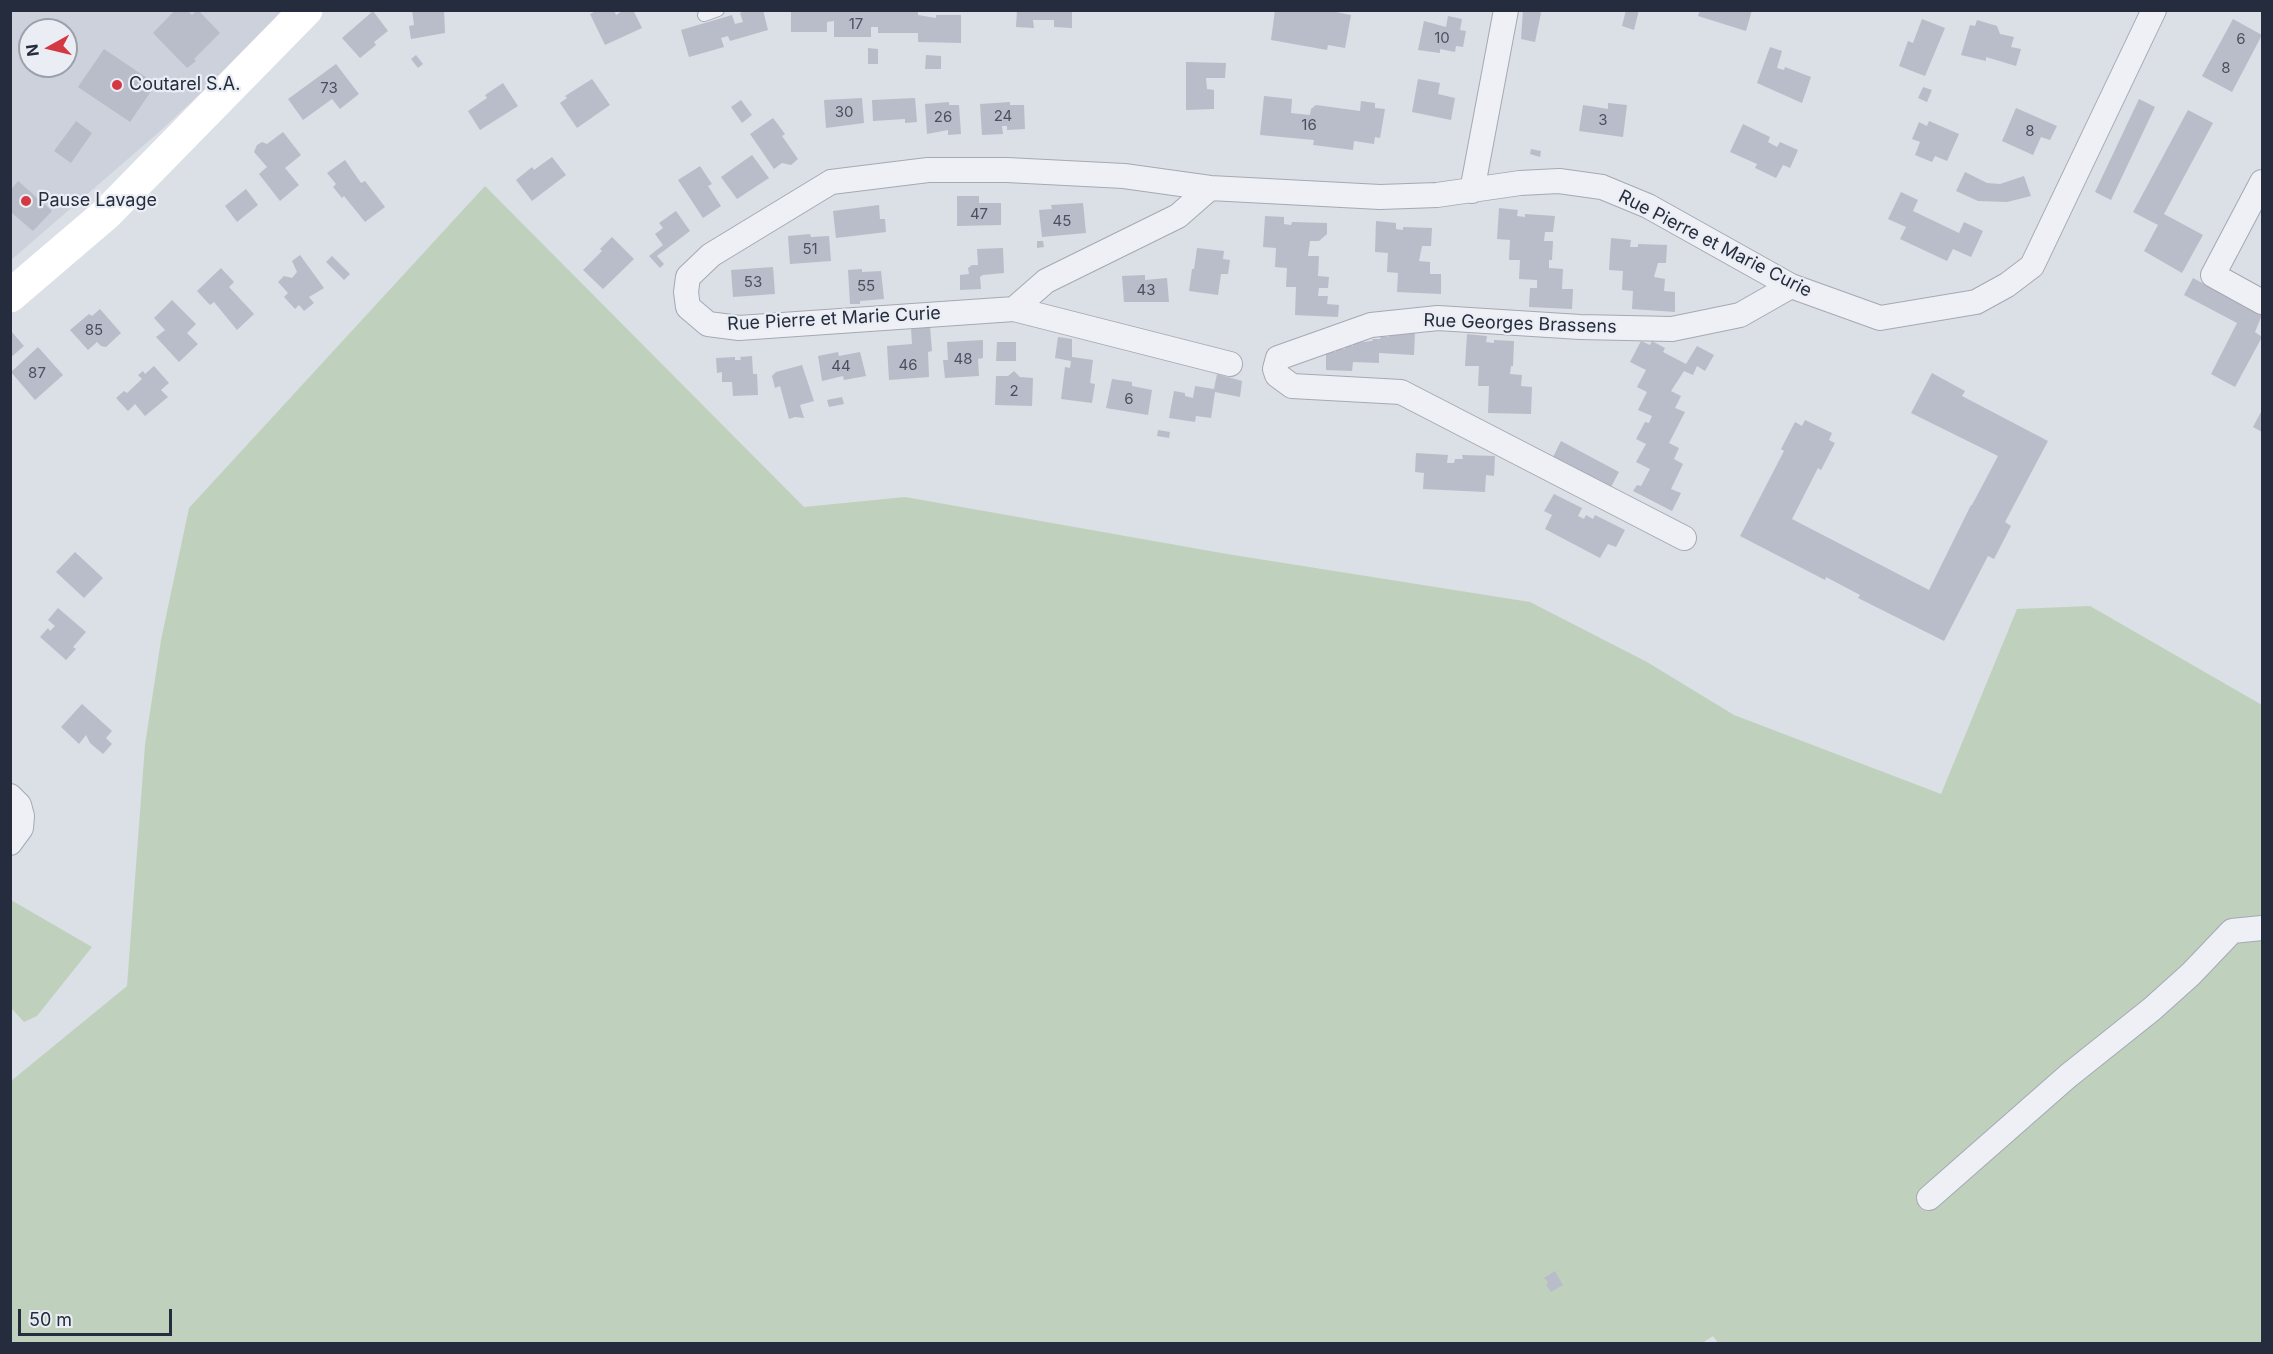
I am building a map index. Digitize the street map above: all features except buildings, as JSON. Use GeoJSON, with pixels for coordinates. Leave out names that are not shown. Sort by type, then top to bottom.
{"type":"FeatureCollection","features":[{"type":"Feature","properties":{"kind":"main road"},"geometry":{"type":"LineString","coordinates":[[10,296],[106,214],[306,10]]}},
{"type":"Feature","properties":{"kind":"street"},"geometry":{"type":"LineString","coordinates":[[1472,191],[1506,10]]}},
{"type":"Feature","properties":{"kind":"street","name":"Rue Pierre et Marie Curie"},"geometry":{"type":"LineString","coordinates":[[1230,364],[1014,309],[740,328],[708,324],[688,307],[686,292],[688,277],[711,255],[836,180],[928,170],[1008,170],[1124,176],[1210,188],[1380,197],[1437,195],[1520,183],[1559,182],[1602,187],[1648,206],[1791,286],[1880,318],[1976,302],[2007,285],[2032,266],[2154,10]]}},
{"type":"Feature","properties":{"kind":"street"},"geometry":{"type":"LineString","coordinates":[[2262,182],[2213,275],[2262,302]]}},
{"type":"Feature","properties":{"kind":"street"},"geometry":{"type":"LineString","coordinates":[[1014,309],[1046,281],[1178,216],[1210,188]]}},
{"type":"Feature","properties":{"kind":"street","name":"Rue Georges Brassens"},"geometry":{"type":"LineString","coordinates":[[1684,538],[1401,392],[1292,386],[1277,375],[1275,369],[1278,358],[1371,325],[1438,318],[1580,327],[1672,328],[1740,315],[1791,286]]}},
{"type":"Feature","properties":{"kind":"street"},"geometry":{"type":"LineString","coordinates":[[10,796],[19,805],[22,816],[21,828],[10,843]]}},
{"type":"Feature","properties":{"kind":"street"},"geometry":{"type":"LineString","coordinates":[[1929,1198],[2068,1076],[2192,974],[2232,930],[2262,928]]}},
{"type":"Feature","properties":{"kind":"lane"},"geometry":{"type":"LineString","coordinates":[[704,15],[718,10]]}},
{"type":"Feature","properties":{"kind":"shaded area"},"geometry":{"type":"Polygon","coordinates":[[[11,11],[289,11],[158,133],[11,260],[11,11]]]}},
{"type":"Feature","properties":{"kind":"green space"},"geometry":{"type":"Polygon","coordinates":[[[485,186],[804,507],[905,497],[1227,554],[1530,602],[1647,662],[1734,715],[1941,794],[2017,609],[2090,606],[2262,705],[2262,1343],[1719,1344],[1713,1336],[1701,1344],[11,1344],[11,1081],[127,986],[145,745],[161,640],[189,508],[485,186]]]}},
{"type":"Feature","properties":{"kind":"green space"},"geometry":{"type":"Polygon","coordinates":[[[11,900],[92,947],[37,1016],[24,1022],[11,1008],[11,900]]]}},
{"type":"Feature","properties":{"kind":"place","name":"Coutarel S.A."},"geometry":{"type":"Point","coordinates":[117,85]}},
{"type":"Feature","properties":{"kind":"place","name":"Pause Lavage"},"geometry":{"type":"Point","coordinates":[26,201]}}]}
